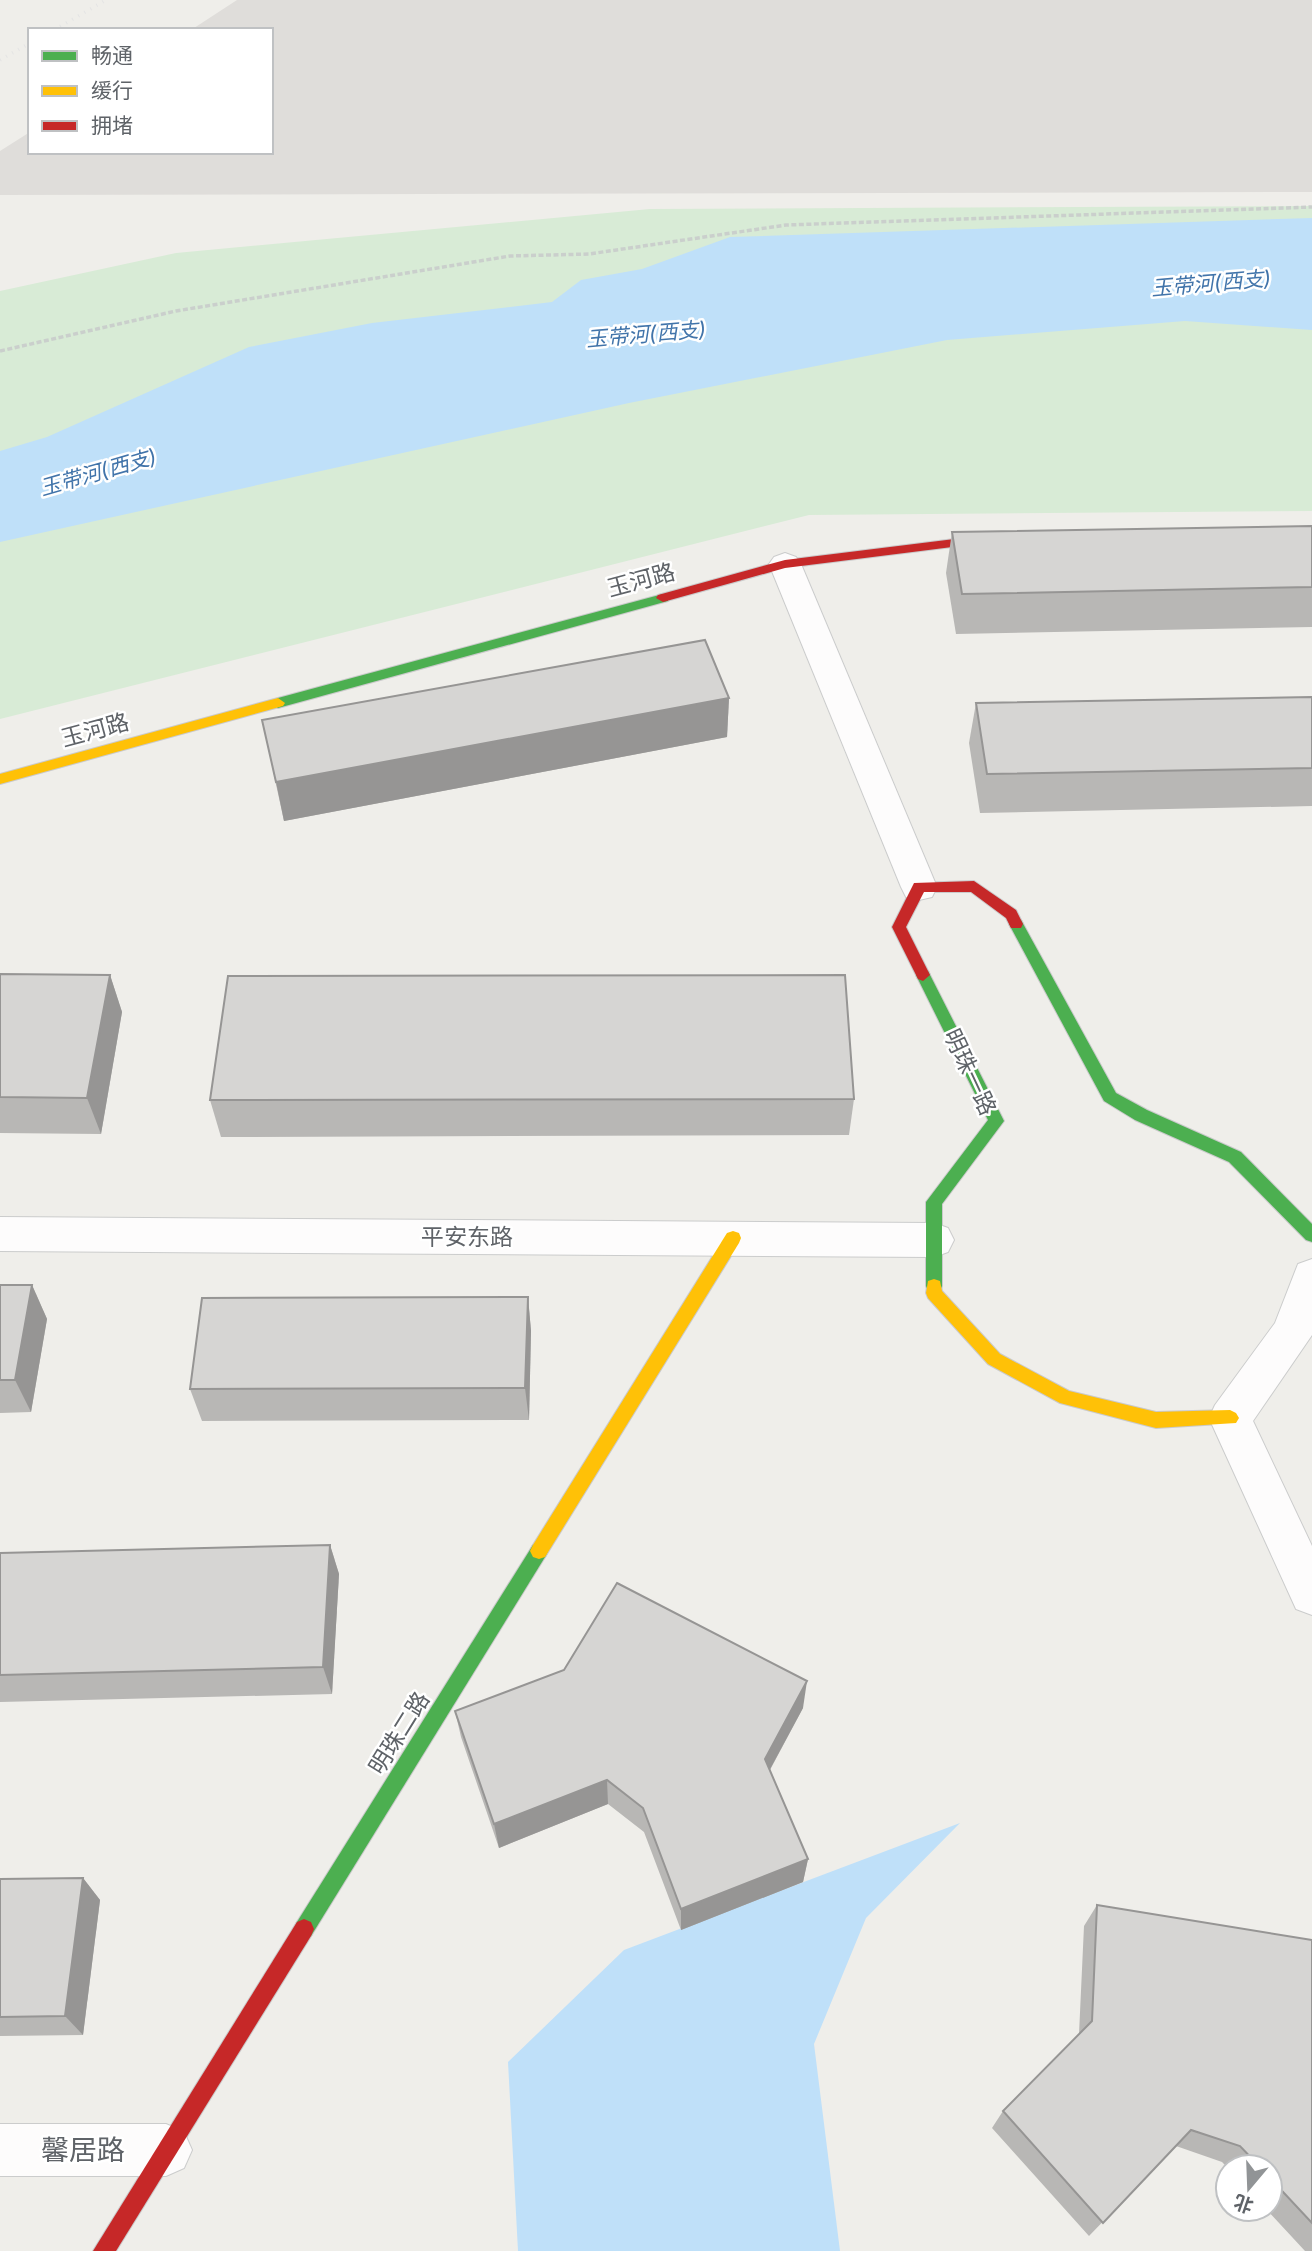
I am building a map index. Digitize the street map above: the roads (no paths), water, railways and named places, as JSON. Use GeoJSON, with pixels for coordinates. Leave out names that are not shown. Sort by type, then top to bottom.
{"type":"FeatureCollection","features":[{"type":"Feature","properties":{"kind":"street","name":"玉河路"},"geometry":{"type":"LineString","coordinates":[[0,779],[785,564],[998,537],[1025,537]]}},
{"type":"Feature","properties":{"kind":"street"},"geometry":{"type":"LineString","coordinates":[[785,564],[919,887],[974,886],[1011,914],[1110,1097],[1141,1115],[1235,1157],[1312,1235]]}},
{"type":"Feature","properties":{"kind":"street","name":"明珠一路"},"geometry":{"type":"LineString","coordinates":[[919,887],[899,927],[996,1121],[934,1202],[934,1293],[995,1359],[1066,1398],[1156,1420],[1230,1418]]}},
{"type":"Feature","properties":{"kind":"street","name":"平安东路"},"geometry":{"type":"LineString","coordinates":[[0,1234],[934,1240]]}},
{"type":"Feature","properties":{"kind":"street","name":"明珠二路"},"geometry":{"type":"LineString","coordinates":[[104,2251],[733,1238]]}},
{"type":"Feature","properties":{"kind":"street"},"geometry":{"type":"LineString","coordinates":[[1312,1276],[1293,1332],[1230,1418],[1312,1594]]}},
{"type":"Feature","properties":{"kind":"street","name":"馨居路"},"geometry":{"type":"LineString","coordinates":[[0,2150],[166,2150]]}},
{"type":"Feature","properties":{"kind":"water","name":"玉带河(西支)"},"geometry":{"type":"Polygon","coordinates":[[[1312,218],[1312,330],[1185,321],[947,340],[629,403],[0,542],[0,451],[47,437],[249,347],[372,323],[552,302],[581,280],[642,269],[730,237],[1312,218]]]}},
{"type":"Feature","properties":{"kind":"water"},"geometry":{"type":"Polygon","coordinates":[[[960,1823],[866,1918],[814,2044],[840,2251],[518,2251],[508,2062],[624,1950],[960,1823]]]}},
{"type":"Feature","properties":{"kind":"railway"},"geometry":{"type":"LineString","coordinates":[[57,28],[106,0]]}},
{"type":"Feature","properties":{"kind":"railway"},"geometry":{"type":"LineString","coordinates":[[0,60],[28,44]]}}]}
